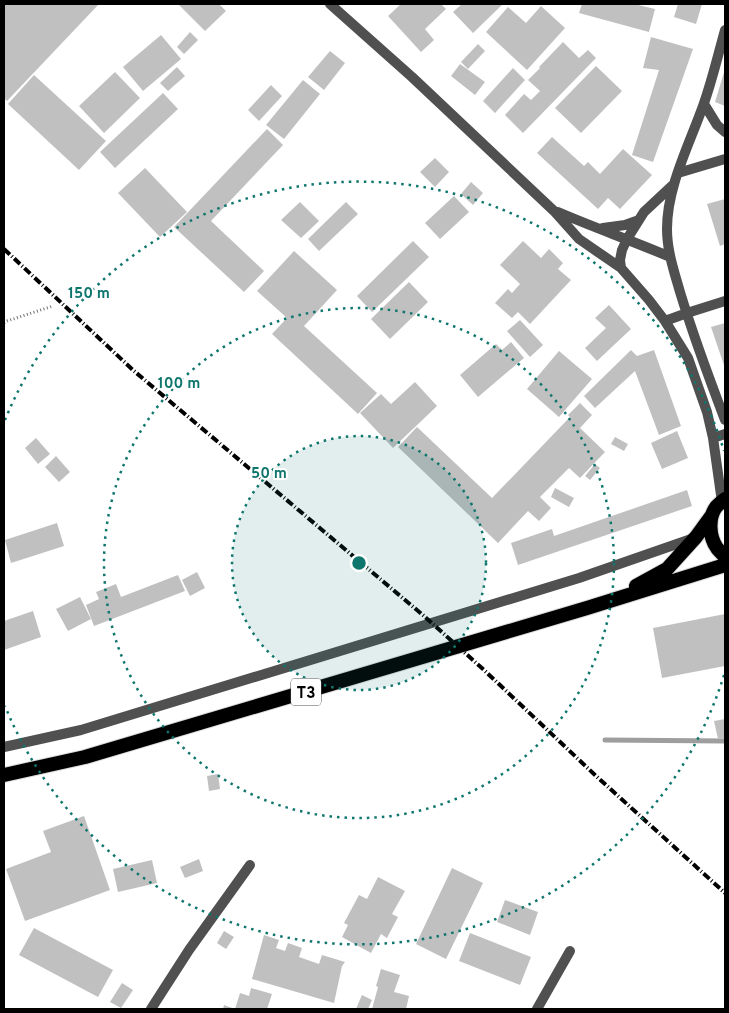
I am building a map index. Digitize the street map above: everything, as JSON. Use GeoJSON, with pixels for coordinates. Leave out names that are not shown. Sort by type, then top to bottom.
{"type":"FeatureCollection","features":[{"type":"Feature","properties":{"kind":"highway","name":"T3"},"geometry":{"type":"LineString","coordinates":[[607,602],[667,569],[696,537],[723,500]]}},
{"type":"Feature","properties":{"kind":"highway"},"geometry":{"type":"LineString","coordinates":[[712,515],[710,528],[712,538],[717,548],[725,557]]}},
{"type":"Feature","properties":{"kind":"highway","name":"T3"},"geometry":{"type":"LineString","coordinates":[[4,775],[85,757],[607,602],[725,565]]}},
{"type":"Feature","properties":{"kind":"street"},"geometry":{"type":"LineString","coordinates":[[330,4],[412,77],[554,211],[579,239],[621,268],[639,288],[665,321],[688,358],[707,412],[723,500]]}},
{"type":"Feature","properties":{"kind":"street"},"geometry":{"type":"LineString","coordinates":[[725,30],[704,104],[674,184],[667,229],[670,257],[687,313],[725,420]]}},
{"type":"Feature","properties":{"kind":"street"},"geometry":{"type":"LineString","coordinates":[[704,104],[725,132]]}},
{"type":"Feature","properties":{"kind":"street"},"geometry":{"type":"LineString","coordinates":[[678,173],[725,160]]}},
{"type":"Feature","properties":{"kind":"street"},"geometry":{"type":"LineString","coordinates":[[621,268],[622,250],[644,212],[674,184]]}},
{"type":"Feature","properties":{"kind":"street"},"geometry":{"type":"LineString","coordinates":[[554,211],[670,257]]}},
{"type":"Feature","properties":{"kind":"street"},"geometry":{"type":"LineString","coordinates":[[597,228],[618,226],[639,220]]}},
{"type":"Feature","properties":{"kind":"street"},"geometry":{"type":"LineString","coordinates":[[665,321],[725,301]]}},
{"type":"Feature","properties":{"kind":"street"},"geometry":{"type":"LineString","coordinates":[[713,438],[725,434]]}},
{"type":"Feature","properties":{"kind":"street"},"geometry":{"type":"LineString","coordinates":[[4,747],[81,730],[580,578],[696,537]]}},
{"type":"Feature","properties":{"kind":"street"},"geometry":{"type":"LineString","coordinates":[[151,1009],[189,950],[250,866]]}},
{"type":"Feature","properties":{"kind":"street"},"geometry":{"type":"LineString","coordinates":[[537,1009],[570,951]]}},
{"type":"Feature","properties":{"kind":"path"},"geometry":{"type":"LineString","coordinates":[[4,323],[53,306]]}},
{"type":"Feature","properties":{"kind":"building"},"geometry":{"type":"Polygon","coordinates":[[[4,4],[99,4],[7,101],[4,98],[4,4]]]}},
{"type":"Feature","properties":{"kind":"building"},"geometry":{"type":"Polygon","coordinates":[[[178,4],[219,4],[226,11],[205,31],[178,4]]]}},
{"type":"Feature","properties":{"kind":"building"},"geometry":{"type":"Polygon","coordinates":[[[401,4],[441,4],[446,9],[425,29],[434,40],[421,52],[388,16],[401,4]]]}},
{"type":"Feature","properties":{"kind":"building"},"geometry":{"type":"Polygon","coordinates":[[[462,4],[503,4],[473,33],[453,12],[462,4]]]}},
{"type":"Feature","properties":{"kind":"building"},"geometry":{"type":"Polygon","coordinates":[[[582,4],[634,4],[655,9],[649,32],[579,13],[582,4]]]}},
{"type":"Feature","properties":{"kind":"building"},"geometry":{"type":"Polygon","coordinates":[[[678,4],[702,4],[696,24],[674,17],[678,4]]]}},
{"type":"Feature","properties":{"kind":"building"},"geometry":{"type":"Polygon","coordinates":[[[541,6],[565,28],[527,70],[486,32],[508,7],[526,23],[541,6]]]}},
{"type":"Feature","properties":{"kind":"building"},"geometry":{"type":"Polygon","coordinates":[[[190,32],[198,40],[184,54],[177,47],[190,32]]]}},
{"type":"Feature","properties":{"kind":"building"},"geometry":{"type":"Polygon","coordinates":[[[161,35],[181,59],[143,91],[123,67],[161,35]]]}},
{"type":"Feature","properties":{"kind":"building"},"geometry":{"type":"Polygon","coordinates":[[[651,37],[693,49],[653,162],[632,155],[659,70],[643,68],[651,37]]]}},
{"type":"Feature","properties":{"kind":"building"},"geometry":{"type":"Polygon","coordinates":[[[563,42],[579,58],[588,50],[596,58],[523,133],[505,115],[524,94],[531,100],[540,91],[528,80],[563,42]]]}},
{"type":"Feature","properties":{"kind":"building"},"geometry":{"type":"Polygon","coordinates":[[[478,44],[485,51],[468,69],[461,62],[478,44]]]}},
{"type":"Feature","properties":{"kind":"building"},"geometry":{"type":"Polygon","coordinates":[[[330,51],[345,63],[324,90],[308,77],[330,51]]]}},
{"type":"Feature","properties":{"kind":"building"},"geometry":{"type":"Polygon","coordinates":[[[460,64],[485,82],[475,95],[451,76],[460,64]]]}},
{"type":"Feature","properties":{"kind":"building"},"geometry":{"type":"Polygon","coordinates":[[[596,66],[622,91],[581,133],[555,108],[596,66]]]}},
{"type":"Feature","properties":{"kind":"building"},"geometry":{"type":"Polygon","coordinates":[[[177,67],[185,76],[168,91],[160,83],[177,67]]]}},
{"type":"Feature","properties":{"kind":"building"},"geometry":{"type":"Polygon","coordinates":[[[513,68],[525,80],[495,113],[483,101],[513,68]]]}},
{"type":"Feature","properties":{"kind":"building"},"geometry":{"type":"Polygon","coordinates":[[[725,69],[725,106],[715,102],[725,69]]]}},
{"type":"Feature","properties":{"kind":"building"},"geometry":{"type":"Polygon","coordinates":[[[115,72],[140,98],[104,133],[79,106],[115,72]]]}},
{"type":"Feature","properties":{"kind":"building"},"geometry":{"type":"Polygon","coordinates":[[[34,75],[106,141],[79,170],[8,104],[34,75]]]}},
{"type":"Feature","properties":{"kind":"building"},"geometry":{"type":"Polygon","coordinates":[[[303,80],[320,94],[284,139],[266,125],[303,80]]]}},
{"type":"Feature","properties":{"kind":"building"},"geometry":{"type":"Polygon","coordinates":[[[271,85],[282,96],[259,121],[248,110],[271,85]]]}},
{"type":"Feature","properties":{"kind":"building"},"geometry":{"type":"Polygon","coordinates":[[[163,93],[178,109],[115,168],[100,152],[163,93]]]}},
{"type":"Feature","properties":{"kind":"building"},"geometry":{"type":"Polygon","coordinates":[[[267,129],[283,145],[211,221],[264,271],[244,292],[174,227],[267,129]]]}},
{"type":"Feature","properties":{"kind":"building"},"geometry":{"type":"Polygon","coordinates":[[[552,137],[584,166],[588,162],[600,174],[623,149],[652,175],[620,209],[608,198],[598,209],[537,153],[552,137]]]}},
{"type":"Feature","properties":{"kind":"building"},"geometry":{"type":"Polygon","coordinates":[[[435,158],[449,172],[435,187],[420,172],[435,158]]]}},
{"type":"Feature","properties":{"kind":"building"},"geometry":{"type":"Polygon","coordinates":[[[145,168],[187,212],[160,237],[118,193],[145,168]]]}},
{"type":"Feature","properties":{"kind":"building"},"geometry":{"type":"Polygon","coordinates":[[[471,182],[483,193],[473,205],[461,194],[471,182]]]}},
{"type":"Feature","properties":{"kind":"building"},"geometry":{"type":"Polygon","coordinates":[[[454,196],[469,212],[440,239],[425,223],[454,196]]]}},
{"type":"Feature","properties":{"kind":"building"},"geometry":{"type":"Polygon","coordinates":[[[725,199],[725,244],[720,246],[707,204],[725,199]]]}},
{"type":"Feature","properties":{"kind":"building"},"geometry":{"type":"Polygon","coordinates":[[[300,202],[319,221],[301,238],[281,220],[300,202]]]}},
{"type":"Feature","properties":{"kind":"building"},"geometry":{"type":"Polygon","coordinates":[[[346,202],[358,214],[319,251],[308,239],[346,202]]]}},
{"type":"Feature","properties":{"kind":"building"},"geometry":{"type":"Polygon","coordinates":[[[413,241],[429,257],[372,312],[357,296],[413,241]]]}},
{"type":"Feature","properties":{"kind":"building"},"geometry":{"type":"Polygon","coordinates":[[[523,241],[541,258],[549,249],[563,263],[558,269],[571,280],[530,324],[518,312],[512,318],[495,303],[508,289],[512,293],[520,284],[500,265],[523,241]]]}},
{"type":"Feature","properties":{"kind":"building"},"geometry":{"type":"Polygon","coordinates":[[[294,251],[337,290],[304,326],[377,393],[358,414],[272,334],[287,318],[257,291],[294,251]]]}},
{"type":"Feature","properties":{"kind":"building"},"geometry":{"type":"Polygon","coordinates":[[[409,282],[428,302],[390,339],[371,319],[409,282]]]}},
{"type":"Feature","properties":{"kind":"building"},"geometry":{"type":"Polygon","coordinates":[[[609,305],[631,329],[597,361],[585,348],[606,328],[595,318],[609,305]]]}},
{"type":"Feature","properties":{"kind":"building"},"geometry":{"type":"Polygon","coordinates":[[[520,320],[543,345],[530,357],[507,331],[520,320]]]}},
{"type":"Feature","properties":{"kind":"building"},"geometry":{"type":"Polygon","coordinates":[[[725,323],[725,368],[711,327],[725,323]]]}},
{"type":"Feature","properties":{"kind":"building"},"geometry":{"type":"Polygon","coordinates":[[[511,342],[524,358],[478,397],[460,375],[496,344],[502,350],[511,342]]]}},
{"type":"Feature","properties":{"kind":"building"},"geometry":{"type":"Polygon","coordinates":[[[631,350],[637,356],[654,350],[681,426],[659,435],[635,371],[595,408],[584,396],[631,350]]]}},
{"type":"Feature","properties":{"kind":"building"},"geometry":{"type":"Polygon","coordinates":[[[559,351],[592,379],[559,417],[527,389],[559,351]]]}},
{"type":"Feature","properties":{"kind":"building"},"geometry":{"type":"Polygon","coordinates":[[[415,382],[437,406],[393,448],[360,413],[381,394],[391,404],[415,382]]]}},
{"type":"Feature","properties":{"kind":"building"},"geometry":{"type":"Polygon","coordinates":[[[580,403],[592,415],[580,428],[605,452],[580,478],[569,468],[540,497],[551,508],[539,521],[528,511],[498,543],[398,447],[417,427],[492,498],[570,417],[568,415],[580,403]]]}},
{"type":"Feature","properties":{"kind":"building"},"geometry":{"type":"Polygon","coordinates":[[[677,431],[688,458],[662,469],[651,443],[677,431]]]}},
{"type":"Feature","properties":{"kind":"building"},"geometry":{"type":"Polygon","coordinates":[[[615,437],[628,444],[624,451],[611,444],[615,437]]]}},
{"type":"Feature","properties":{"kind":"building"},"geometry":{"type":"Polygon","coordinates":[[[36,438],[50,454],[38,464],[25,448],[36,438]]]}},
{"type":"Feature","properties":{"kind":"building"},"geometry":{"type":"Polygon","coordinates":[[[56,456],[70,472],[59,482],[45,467],[56,456]]]}},
{"type":"Feature","properties":{"kind":"building"},"geometry":{"type":"Polygon","coordinates":[[[595,464],[600,468],[590,480],[585,476],[595,464]]]}},
{"type":"Feature","properties":{"kind":"building"},"geometry":{"type":"Polygon","coordinates":[[[555,488],[574,498],[569,507],[551,497],[555,488]]]}},
{"type":"Feature","properties":{"kind":"building"},"geometry":{"type":"Polygon","coordinates":[[[687,490],[692,506],[518,565],[511,543],[552,529],[554,536],[687,490]]]}},
{"type":"Feature","properties":{"kind":"building"},"geometry":{"type":"Polygon","coordinates":[[[57,523],[64,546],[11,563],[5,540],[57,523]]]}},
{"type":"Feature","properties":{"kind":"building"},"geometry":{"type":"Polygon","coordinates":[[[197,572],[205,588],[190,596],[182,580],[197,572]]]}},
{"type":"Feature","properties":{"kind":"building"},"geometry":{"type":"Polygon","coordinates":[[[178,575],[185,591],[94,626],[86,605],[99,599],[96,592],[116,584],[121,597],[178,575]]]}},
{"type":"Feature","properties":{"kind":"building"},"geometry":{"type":"Polygon","coordinates":[[[80,597],[91,619],[68,631],[56,609],[80,597]]]}},
{"type":"Feature","properties":{"kind":"building"},"geometry":{"type":"Polygon","coordinates":[[[33,611],[41,637],[4,650],[4,621],[33,611]]]}},
{"type":"Feature","properties":{"kind":"building"},"geometry":{"type":"Polygon","coordinates":[[[725,614],[725,666],[662,678],[653,628],[725,614]]]}},
{"type":"Feature","properties":{"kind":"building"},"geometry":{"type":"Polygon","coordinates":[[[725,719],[725,738],[718,739],[714,721],[725,719]]]}},
{"type":"Feature","properties":{"kind":"building"},"geometry":{"type":"Polygon","coordinates":[[[218,774],[220,789],[209,791],[207,776],[218,774]]]}},
{"type":"Feature","properties":{"kind":"building"},"geometry":{"type":"Polygon","coordinates":[[[84,816],[110,890],[25,921],[6,869],[51,852],[43,831],[84,816]]]}},
{"type":"Feature","properties":{"kind":"building"},"geometry":{"type":"Polygon","coordinates":[[[199,859],[203,871],[185,878],[180,867],[199,859]]]}},
{"type":"Feature","properties":{"kind":"building"},"geometry":{"type":"Polygon","coordinates":[[[152,860],[157,883],[118,892],[113,869],[152,860]]]}},
{"type":"Feature","properties":{"kind":"building"},"geometry":{"type":"Polygon","coordinates":[[[452,868],[483,883],[446,959],[416,944],[452,868]]]}},
{"type":"Feature","properties":{"kind":"building"},"geometry":{"type":"Polygon","coordinates":[[[378,877],[405,891],[392,914],[398,917],[387,938],[381,934],[371,953],[342,937],[348,925],[344,923],[359,895],[367,899],[378,877]]]}},
{"type":"Feature","properties":{"kind":"building"},"geometry":{"type":"Polygon","coordinates":[[[505,900],[538,912],[530,935],[497,922],[505,900]]]}},
{"type":"Feature","properties":{"kind":"building"},"geometry":{"type":"Polygon","coordinates":[[[34,928],[113,970],[98,997],[19,955],[34,928]]]}},
{"type":"Feature","properties":{"kind":"building"},"geometry":{"type":"Polygon","coordinates":[[[224,931],[234,937],[226,949],[217,943],[224,931]]]}},
{"type":"Feature","properties":{"kind":"building"},"geometry":{"type":"Polygon","coordinates":[[[470,933],[531,957],[520,985],[459,961],[470,933]]]}},
{"type":"Feature","properties":{"kind":"building"},"geometry":{"type":"Polygon","coordinates":[[[264,935],[279,940],[276,948],[285,951],[288,943],[302,948],[299,957],[319,964],[322,955],[345,962],[342,966],[334,1003],[252,979],[264,935]]]}},
{"type":"Feature","properties":{"kind":"building"},"geometry":{"type":"Polygon","coordinates":[[[381,969],[400,975],[394,992],[409,996],[406,1009],[372,1009],[381,969]]]}},
{"type":"Feature","properties":{"kind":"building"},"geometry":{"type":"Polygon","coordinates":[[[122,983],[133,990],[121,1008],[110,1002],[122,983]]]}},
{"type":"Feature","properties":{"kind":"building"},"geometry":{"type":"Polygon","coordinates":[[[251,988],[272,994],[267,1009],[235,1009],[240,993],[249,996],[251,988]]]}},
{"type":"Feature","properties":{"kind":"building"},"geometry":{"type":"Polygon","coordinates":[[[362,995],[372,1000],[368,1009],[356,1009],[362,995]]]}},
{"type":"Feature","properties":{"kind":"building"},"geometry":{"type":"Polygon","coordinates":[[[224,1005],[235,1009],[223,1009],[224,1005]]]}},
{"type":"Feature","properties":{"kind":"waterway"},"geometry":{"type":"LineString","coordinates":[[605,740],[725,741]]}},
{"type":"Feature","properties":{"kind":"railway"},"geometry":{"type":"LineString","coordinates":[[4,249],[134,371],[424,616],[725,893]]}}]}
